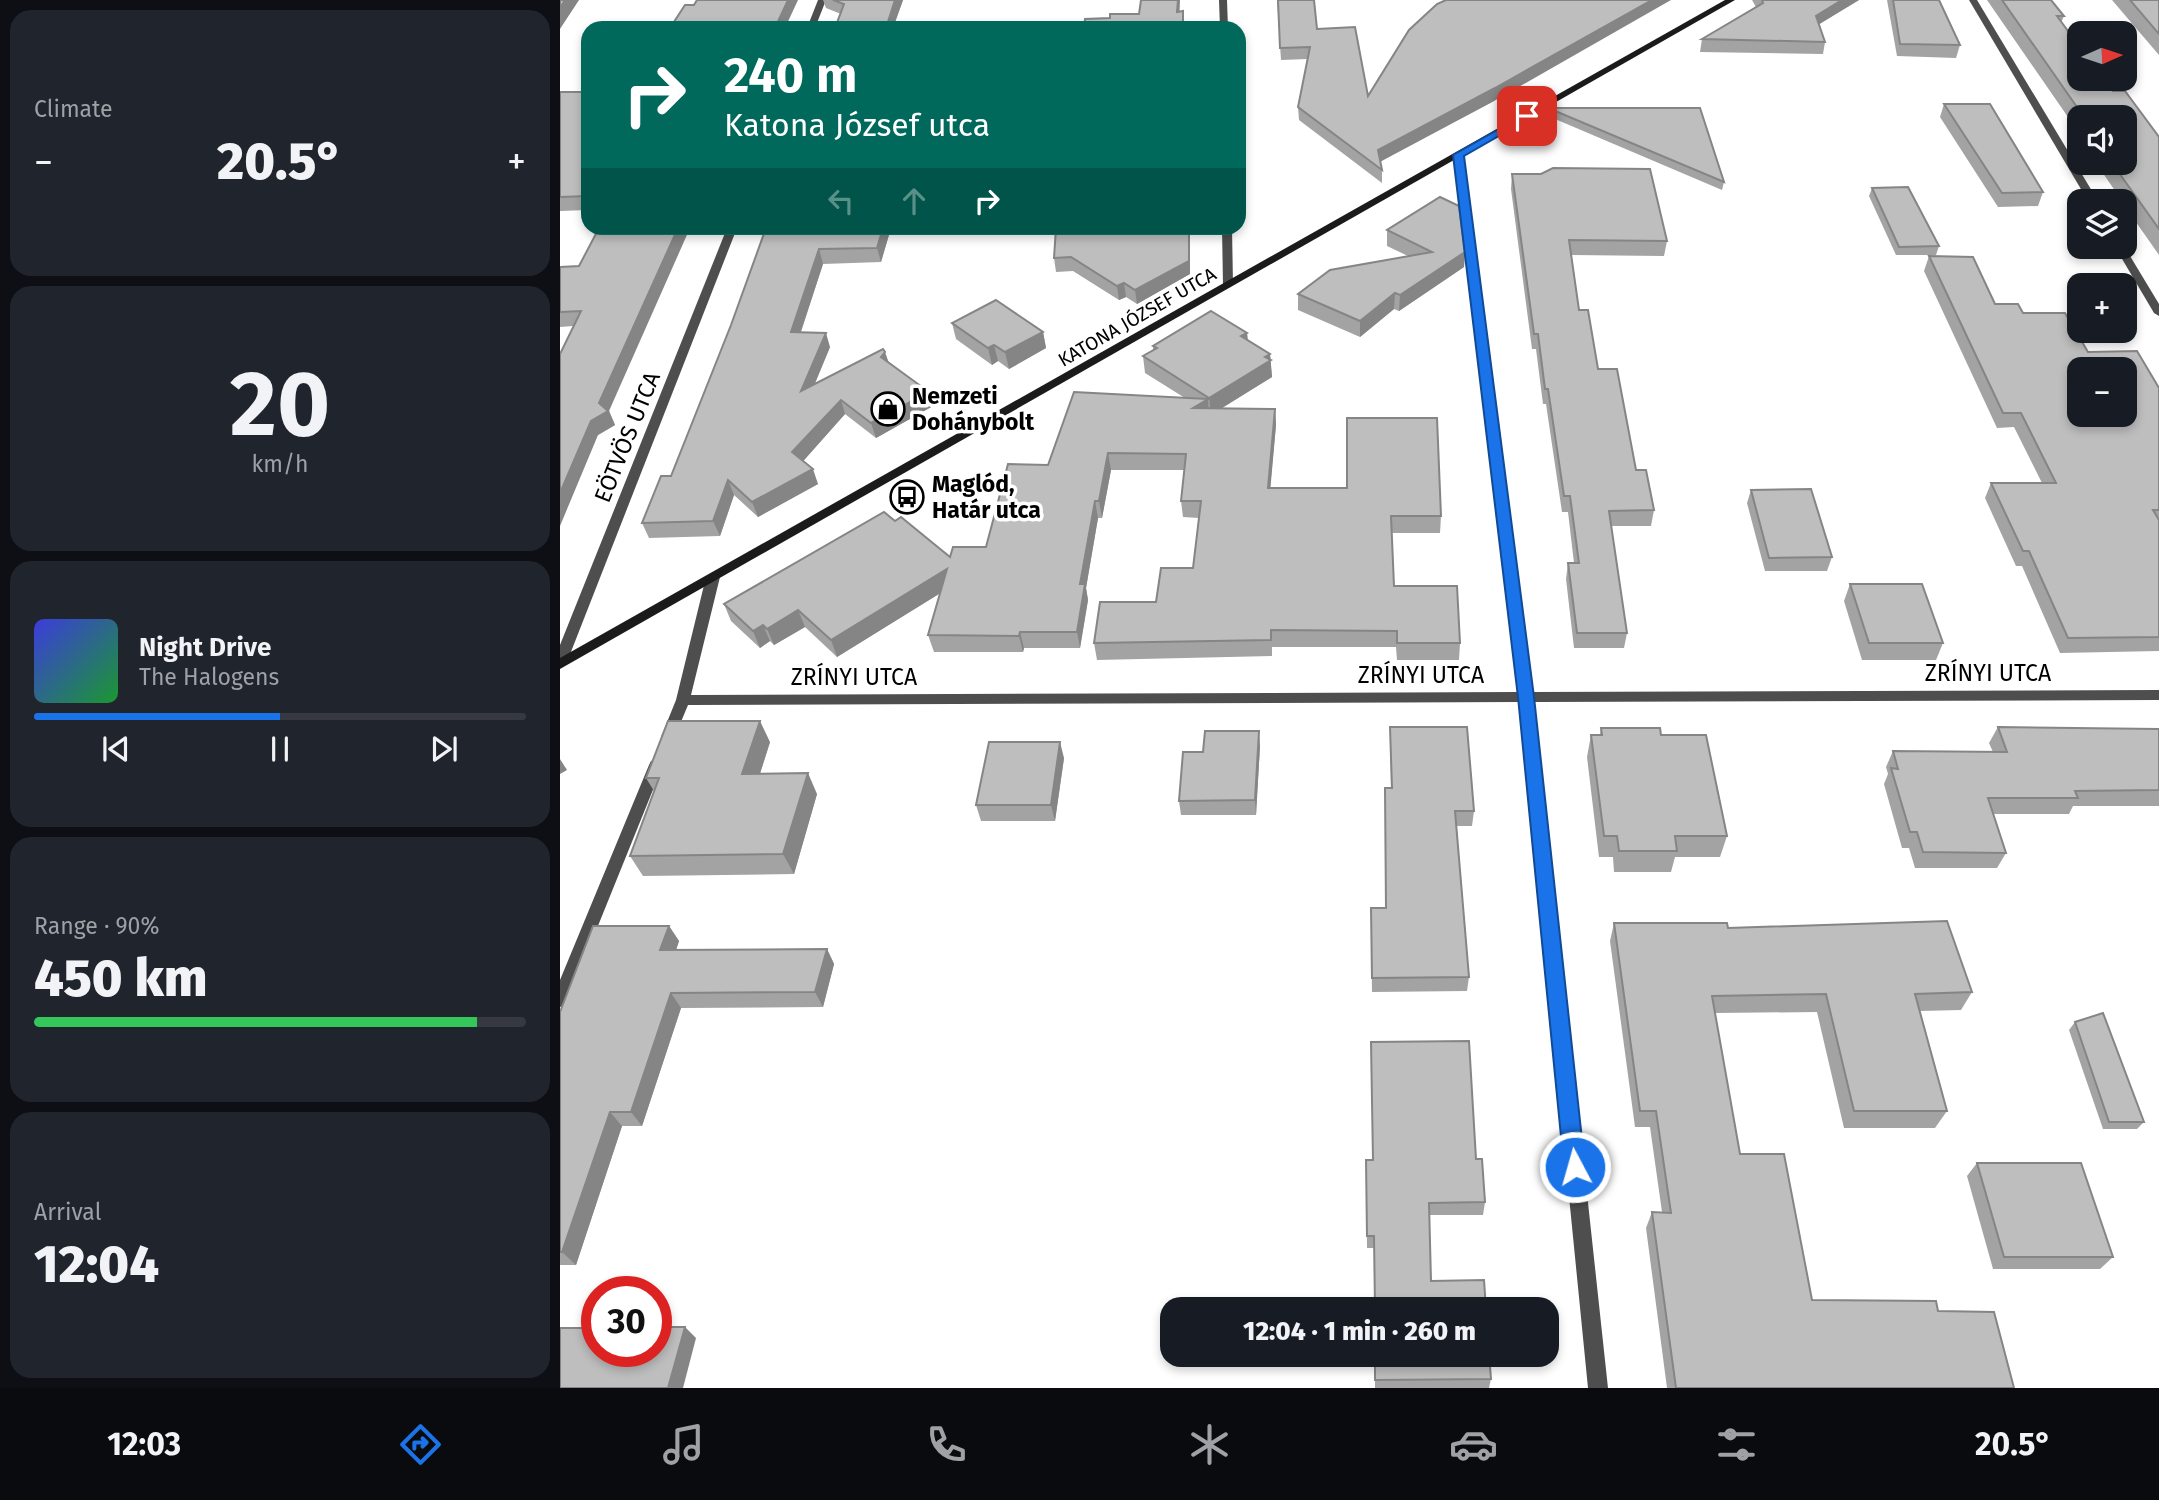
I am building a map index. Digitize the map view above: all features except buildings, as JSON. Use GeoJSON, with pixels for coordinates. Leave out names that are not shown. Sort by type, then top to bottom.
{"type":"FeatureCollection","features":[{"type":"Feature","properties":{"kind":"main road","name":"KATONA JÓZSEF UTCA"},"geometry":{"type":"LineString","coordinates":[[560,663],[1731,0]]}},
{"type":"Feature","properties":{"kind":"street"},"geometry":{"type":"LineString","coordinates":[[814,21],[822,0]]}},
{"type":"Feature","properties":{"kind":"street"},"geometry":{"type":"LineString","coordinates":[[1223,0],[1224,21]]}},
{"type":"Feature","properties":{"kind":"street"},"geometry":{"type":"LineString","coordinates":[[1973,0],[2086,189]]}},
{"type":"Feature","properties":{"kind":"street"},"geometry":{"type":"LineString","coordinates":[[1458,155],[1526,697],[1598,1388]]}},
{"type":"Feature","properties":{"kind":"street","name":"EÖTVÖS UTCA"},"geometry":{"type":"LineString","coordinates":[[560,663],[729,235]]}},
{"type":"Feature","properties":{"kind":"street"},"geometry":{"type":"LineString","coordinates":[[1227,235],[1228,285]]}},
{"type":"Feature","properties":{"kind":"street"},"geometry":{"type":"LineString","coordinates":[[2127,259],[2159,313]]}},
{"type":"Feature","properties":{"kind":"street"},"geometry":{"type":"LineString","coordinates":[[560,1000],[683,700],[713,577]]}},
{"type":"Feature","properties":{"kind":"street","name":"ZRÍNYI UTCA"},"geometry":{"type":"LineString","coordinates":[[683,700],[2159,695]]}},
{"type":"Feature","properties":{"kind":"place","name":"Nemzeti Dohánybolt"},"geometry":{"type":"Point","coordinates":[888,409]}},
{"type":"Feature","properties":{"kind":"place","name":"Maglód, Határ utca"},"geometry":{"type":"Point","coordinates":[907,497]}},
{"type":"Feature","properties":{"kind":"route"},"geometry":{"type":"LineString","coordinates":[[1527,116],[1458,155],[1526,697],[1575,1167]]}}]}
